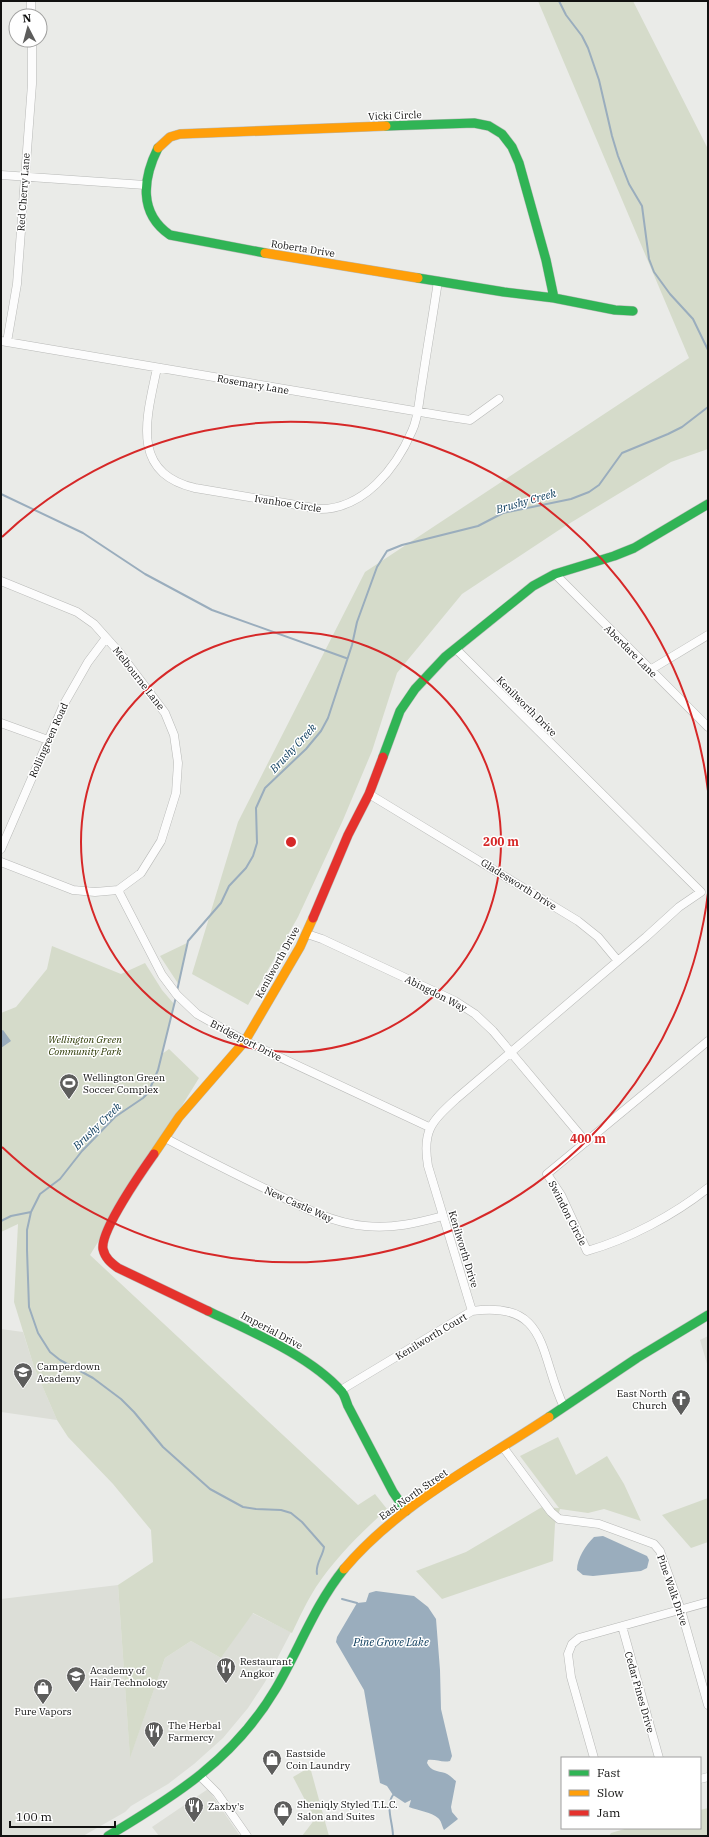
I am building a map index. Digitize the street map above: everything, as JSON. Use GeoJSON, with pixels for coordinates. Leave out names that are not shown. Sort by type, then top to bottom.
{"type":"FeatureCollection","features":[{"type":"Feature","properties":{"kind":"street","name":"Red Cherry Lane"},"geometry":{"type":"LineString","coordinates":[[4,342],[17,284],[32,84],[32,48]]}},
{"type":"Feature","properties":{"kind":"street","name":"Vicki Circle"},"geometry":{"type":"LineString","coordinates":[[145,185],[152,160],[159,146],[170,137],[180,134],[464,123],[481,124],[491,127],[502,134],[513,149],[542,243],[554,298]]}},
{"type":"Feature","properties":{"kind":"street"},"geometry":{"type":"LineString","coordinates":[[1,175],[145,185]]}},
{"type":"Feature","properties":{"kind":"street","name":"Roberta Drive"},"geometry":{"type":"LineString","coordinates":[[145,185],[149,207],[154,219],[160,228],[170,235],[229,247],[554,298],[615,310],[633,311]]}},
{"type":"Feature","properties":{"kind":"street","name":"Ivanhoe Circle"},"geometry":{"type":"LineString","coordinates":[[157,368],[146,424],[149,451],[154,462],[164,474],[179,483],[195,488],[320,509],[341,506],[364,494],[387,472],[413,430],[438,281]]}},
{"type":"Feature","properties":{"kind":"street","name":"Rosemary Lane"},"geometry":{"type":"LineString","coordinates":[[4,342],[470,420],[499,399]]}},
{"type":"Feature","properties":{"kind":"street"},"geometry":{"type":"LineString","coordinates":[[456,649],[524,592],[556,574],[614,556],[634,548],[708,504]]}},
{"type":"Feature","properties":{"kind":"street","name":"Aberdare Lane"},"geometry":{"type":"LineString","coordinates":[[556,574],[708,727]]}},
{"type":"Feature","properties":{"kind":"street","name":"Melbourne Lane"},"geometry":{"type":"LineString","coordinates":[[1,581],[77,612],[88,618],[133,669],[166,713],[174,735],[178,763],[176,793],[161,841],[141,873],[118,890]]}},
{"type":"Feature","properties":{"kind":"street"},"geometry":{"type":"LineString","coordinates":[[650,670],[708,634]]}},
{"type":"Feature","properties":{"kind":"street","name":"Rollingreen Road"},"geometry":{"type":"LineString","coordinates":[[1,849],[75,681],[106,638]]}},
{"type":"Feature","properties":{"kind":"street","name":"Kenilworth Drive"},"geometry":{"type":"LineString","coordinates":[[107,1259],[103,1249],[104,1235],[135,1183],[179,1117],[245,1040],[307,934],[348,835],[369,794],[397,718],[405,702],[431,670],[456,649],[530,725],[701,892],[679,907],[438,1115],[430,1127],[426,1150],[427,1160],[472,1311]]}},
{"type":"Feature","properties":{"kind":"street"},"geometry":{"type":"LineString","coordinates":[[1,722],[48,740]]}},
{"type":"Feature","properties":{"kind":"street","name":"Gladesworth Drive"},"geometry":{"type":"LineString","coordinates":[[369,794],[578,921],[598,937],[618,961]]}},
{"type":"Feature","properties":{"kind":"street"},"geometry":{"type":"LineString","coordinates":[[1,862],[73,890],[87,892],[118,890]]}},
{"type":"Feature","properties":{"kind":"street","name":"Bridgeport Drive"},"geometry":{"type":"LineString","coordinates":[[118,890],[156,965],[167,982],[185,1003],[206,1020],[245,1040],[430,1127]]}},
{"type":"Feature","properties":{"kind":"street","name":"Abingdon Way"},"geometry":{"type":"LineString","coordinates":[[307,934],[364,958],[461,1004],[484,1021],[586,1142]]}},
{"type":"Feature","properties":{"kind":"street","name":"Swindon Circle"},"geometry":{"type":"LineString","coordinates":[[708,1041],[547,1174],[561,1195],[587,1251],[601,1247],[656,1222],[678,1210],[708,1188]]}},
{"type":"Feature","properties":{"kind":"street","name":"New Castle Way"},"geometry":{"type":"LineString","coordinates":[[165,1138],[281,1196],[342,1222],[365,1226],[390,1227],[443,1216]]}},
{"type":"Feature","properties":{"kind":"street","name":"Imperial Drive"},"geometry":{"type":"LineString","coordinates":[[107,1259],[122,1271],[281,1346],[314,1367],[341,1390],[393,1492],[406,1511]]}},
{"type":"Feature","properties":{"kind":"street","name":"Kenilworth Court"},"geometry":{"type":"LineString","coordinates":[[341,1390],[472,1311],[505,1311],[519,1315],[529,1322],[539,1336],[556,1390],[564,1407]]}},
{"type":"Feature","properties":{"kind":"street","name":"East North Street"},"geometry":{"type":"LineString","coordinates":[[108,1836],[169,1800],[201,1777],[230,1751],[257,1718],[276,1689],[324,1597],[342,1572],[383,1528],[503,1446],[708,1315]]}},
{"type":"Feature","properties":{"kind":"street","name":"Pine Walk Drive"},"geometry":{"type":"LineString","coordinates":[[503,1446],[551,1512],[559,1519],[566,1521],[586,1521],[599,1524],[654,1544],[663,1556],[681,1610],[708,1705]]}},
{"type":"Feature","properties":{"kind":"street"},"geometry":{"type":"LineString","coordinates":[[594,1757],[571,1677],[568,1654],[572,1644],[579,1638],[708,1602]]}},
{"type":"Feature","properties":{"kind":"street","name":"Cedar Pines Drive"},"geometry":{"type":"LineString","coordinates":[[622,1626],[659,1757]]}},
{"type":"Feature","properties":{"kind":"street"},"geometry":{"type":"LineString","coordinates":[[201,1777],[216,1793],[247,1836]]}},
{"type":"Feature","properties":{"kind":"shaded area","name":"Camperdown Academy"},"geometry":{"type":"Polygon","coordinates":[[[1,1329],[23,1332],[34,1367],[57,1420],[1,1412],[1,1329]]]}},
{"type":"Feature","properties":{"kind":"shaded area"},"geometry":{"type":"Polygon","coordinates":[[[708,1336],[708,1367],[700,1340],[708,1336]]]}},
{"type":"Feature","properties":{"kind":"shaded area"},"geometry":{"type":"Polygon","coordinates":[[[118,1585],[130,1757],[165,1658],[191,1641],[221,1658],[252,1613],[291,1632],[265,1682],[248,1708],[223,1738],[194,1764],[168,1784],[131,1806],[125,1812],[83,1836],[1,1836],[1,1599],[118,1585]]]}},
{"type":"Feature","properties":{"kind":"shaded area"},"geometry":{"type":"Polygon","coordinates":[[[208,1789],[240,1836],[159,1836],[152,1827],[208,1789]]]}},
{"type":"Feature","properties":{"kind":"green space"},"geometry":{"type":"Polygon","coordinates":[[[538,1],[633,1],[708,149],[708,449],[671,462],[562,528],[462,594],[397,673],[372,751],[343,820],[298,917],[248,1005],[192,974],[238,822],[365,572],[689,358],[538,1]]]}},
{"type":"Feature","properties":{"kind":"green space"},"geometry":{"type":"Polygon","coordinates":[[[187,943],[179,985],[160,956],[187,943]]]}},
{"type":"Feature","properties":{"kind":"green space","name":"Wellington Green Community Park"},"geometry":{"type":"Polygon","coordinates":[[[52,946],[121,974],[145,963],[162,990],[174,1004],[162,1054],[169,1049],[199,1078],[90,1255],[358,1505],[375,1494],[387,1509],[349,1546],[324,1576],[309,1598],[292,1633],[253,1613],[221,1658],[191,1641],[165,1658],[130,1758],[118,1585],[153,1562],[151,1530],[113,1484],[68,1437],[57,1420],[34,1367],[14,1302],[18,1224],[1,1232],[1,1013],[16,1007],[47,969],[52,946]]]}},
{"type":"Feature","properties":{"kind":"green space"},"geometry":{"type":"Polygon","coordinates":[[[558,1437],[576,1475],[607,1456],[624,1484],[641,1521],[604,1509],[588,1513],[560,1509],[555,1524],[553,1561],[442,1599],[416,1571],[466,1552],[542,1507],[559,1508],[520,1456],[558,1437]]]}},
{"type":"Feature","properties":{"kind":"green space"},"geometry":{"type":"Polygon","coordinates":[[[708,1498],[708,1542],[691,1548],[662,1515],[708,1498]]]}},
{"type":"Feature","properties":{"kind":"green space"},"geometry":{"type":"Polygon","coordinates":[[[310,1767],[329,1836],[302,1836],[315,1819],[293,1777],[310,1767]]]}},
{"type":"Feature","properties":{"kind":"green space"},"geometry":{"type":"Polygon","coordinates":[[[708,1808],[708,1836],[609,1836],[611,1833],[625,1829],[701,1829],[701,1810],[708,1808]]]}},
{"type":"Feature","properties":{"kind":"water"},"geometry":{"type":"Polygon","coordinates":[[[3,1030],[11,1041],[1,1048],[1,1031],[3,1030]]]}},
{"type":"Feature","properties":{"kind":"water"},"geometry":{"type":"Polygon","coordinates":[[[603,1536],[647,1556],[649,1560],[647,1568],[641,1571],[593,1576],[583,1575],[577,1570],[577,1565],[582,1552],[594,1537],[603,1536]]]}},
{"type":"Feature","properties":{"kind":"water","name":"Pine Grove Lake"},"geometry":{"type":"Polygon","coordinates":[[[376,1591],[414,1596],[428,1607],[436,1619],[441,1709],[452,1756],[450,1761],[444,1762],[428,1760],[427,1763],[432,1769],[449,1775],[456,1781],[451,1807],[452,1812],[458,1819],[444,1830],[440,1820],[436,1816],[409,1807],[411,1800],[405,1803],[393,1795],[387,1786],[380,1783],[364,1690],[336,1642],[337,1637],[357,1603],[366,1602],[369,1593],[376,1591]]]}},
{"type":"Feature","properties":{"kind":"waterway"},"geometry":{"type":"LineString","coordinates":[[559,1],[566,15],[582,36],[588,48],[599,80],[618,156],[629,184],[642,206],[649,259],[654,272],[670,294],[693,319],[708,350]]}},
{"type":"Feature","properties":{"kind":"waterway","name":"Brushy Creek"},"geometry":{"type":"LineString","coordinates":[[177,991],[188,941],[221,903],[229,886],[246,868],[253,856],[257,843],[256,808],[265,788],[306,749],[321,731],[328,718],[352,645],[357,622],[377,567],[387,551],[402,545],[478,526],[503,513],[571,499],[589,492],[599,485],[622,453],[682,427],[708,407]]}},
{"type":"Feature","properties":{"kind":"waterway"},"geometry":{"type":"LineString","coordinates":[[1,494],[83,533],[145,574],[212,610],[346,658]]}},
{"type":"Feature","properties":{"kind":"waterway"},"geometry":{"type":"LineString","coordinates":[[176,997],[158,1070],[148,1093],[115,1117],[82,1151],[60,1179],[40,1194],[31,1212],[27,1230],[29,1307],[38,1333],[50,1352],[60,1360],[93,1378],[121,1399],[134,1412],[163,1447],[210,1489],[243,1507],[281,1510],[291,1513],[302,1522],[324,1547],[318,1563],[317,1574]]}},
{"type":"Feature","properties":{"kind":"waterway","name":"Brushy Creek"},"geometry":{"type":"LineString","coordinates":[[1,1221],[11,1216],[31,1212]]}},
{"type":"Feature","properties":{"kind":"waterway"},"geometry":{"type":"LineString","coordinates":[[342,1599],[357,1603]]}},
{"type":"Feature","properties":{"kind":"waterway"},"geometry":{"type":"LineString","coordinates":[[393,1795],[389,1809],[393,1836]]}},
{"type":"Feature","properties":{"kind":"traffic: fast"},"geometry":{"type":"LineString","coordinates":[[386,126],[474,123],[489,126],[502,134],[512,147],[519,163],[546,260],[554,298]]}},
{"type":"Feature","properties":{"kind":"traffic: fast"},"geometry":{"type":"LineString","coordinates":[[158,148],[149,171],[146,194],[148,206],[160,226],[170,235],[265,253]]}},
{"type":"Feature","properties":{"kind":"traffic: fast"},"geometry":{"type":"LineString","coordinates":[[418,278],[504,292],[554,298],[615,310],[633,311]]}},
{"type":"Feature","properties":{"kind":"traffic: fast"},"geometry":{"type":"LineString","coordinates":[[383,757],[400,711],[415,689],[445,657],[533,586],[555,574],[614,556],[634,548],[708,504]]}},
{"type":"Feature","properties":{"kind":"traffic: fast"},"geometry":{"type":"LineString","coordinates":[[208,1311],[261,1336],[297,1356],[314,1367],[342,1392],[393,1492],[406,1511]]}},
{"type":"Feature","properties":{"kind":"traffic: fast"},"geometry":{"type":"LineString","coordinates":[[549,1417],[637,1358],[708,1315]]}},
{"type":"Feature","properties":{"kind":"traffic: fast"},"geometry":{"type":"LineString","coordinates":[[108,1836],[157,1806],[201,1774],[222,1756],[241,1736],[259,1714],[275,1690],[315,1613],[333,1583],[344,1569]]}},
{"type":"Feature","properties":{"kind":"traffic: slow"},"geometry":{"type":"LineString","coordinates":[[158,148],[170,137],[180,134],[386,126]]}},
{"type":"Feature","properties":{"kind":"traffic: slow"},"geometry":{"type":"LineString","coordinates":[[265,253],[418,278]]}},
{"type":"Feature","properties":{"kind":"traffic: slow"},"geometry":{"type":"LineString","coordinates":[[154,1154],[179,1117],[245,1041],[300,947],[313,918]]}},
{"type":"Feature","properties":{"kind":"traffic: slow"},"geometry":{"type":"LineString","coordinates":[[344,1569],[366,1545],[414,1505],[440,1486],[549,1417]]}},
{"type":"Feature","properties":{"kind":"traffic: jam"},"geometry":{"type":"LineString","coordinates":[[313,918],[348,835],[369,794],[383,757]]}},
{"type":"Feature","properties":{"kind":"traffic: jam"},"geometry":{"type":"LineString","coordinates":[[154,1154],[123,1201],[108,1229],[104,1240],[103,1249],[105,1255],[118,1268],[208,1311]]}},
{"type":"Feature","properties":{"kind":"place","name":"Wellington Green Soccer Complex"},"geometry":{"type":"Point","coordinates":[69,1100]}},
{"type":"Feature","properties":{"kind":"place","name":"Camperdown Academy"},"geometry":{"type":"Point","coordinates":[23,1389]}},
{"type":"Feature","properties":{"kind":"place","name":"East North Church"},"geometry":{"type":"Point","coordinates":[681,1416]}},
{"type":"Feature","properties":{"kind":"place","name":"Restaurant Angkor"},"geometry":{"type":"Point","coordinates":[226,1684]}},
{"type":"Feature","properties":{"kind":"place","name":"Academy of Hair Technology"},"geometry":{"type":"Point","coordinates":[76,1693]}},
{"type":"Feature","properties":{"kind":"place","name":"Pure Vapors"},"geometry":{"type":"Point","coordinates":[43,1705]}},
{"type":"Feature","properties":{"kind":"place","name":"The Herbal Farmercy"},"geometry":{"type":"Point","coordinates":[154,1748]}},
{"type":"Feature","properties":{"kind":"place","name":"Eastside Coin Laundry"},"geometry":{"type":"Point","coordinates":[272,1776]}},
{"type":"Feature","properties":{"kind":"place","name":"Zaxby's"},"geometry":{"type":"Point","coordinates":[194,1823]}},
{"type":"Feature","properties":{"kind":"place","name":"Sheniqly Styled T.L.C. Salon and Suites"},"geometry":{"type":"Point","coordinates":[283,1827]}}]}
